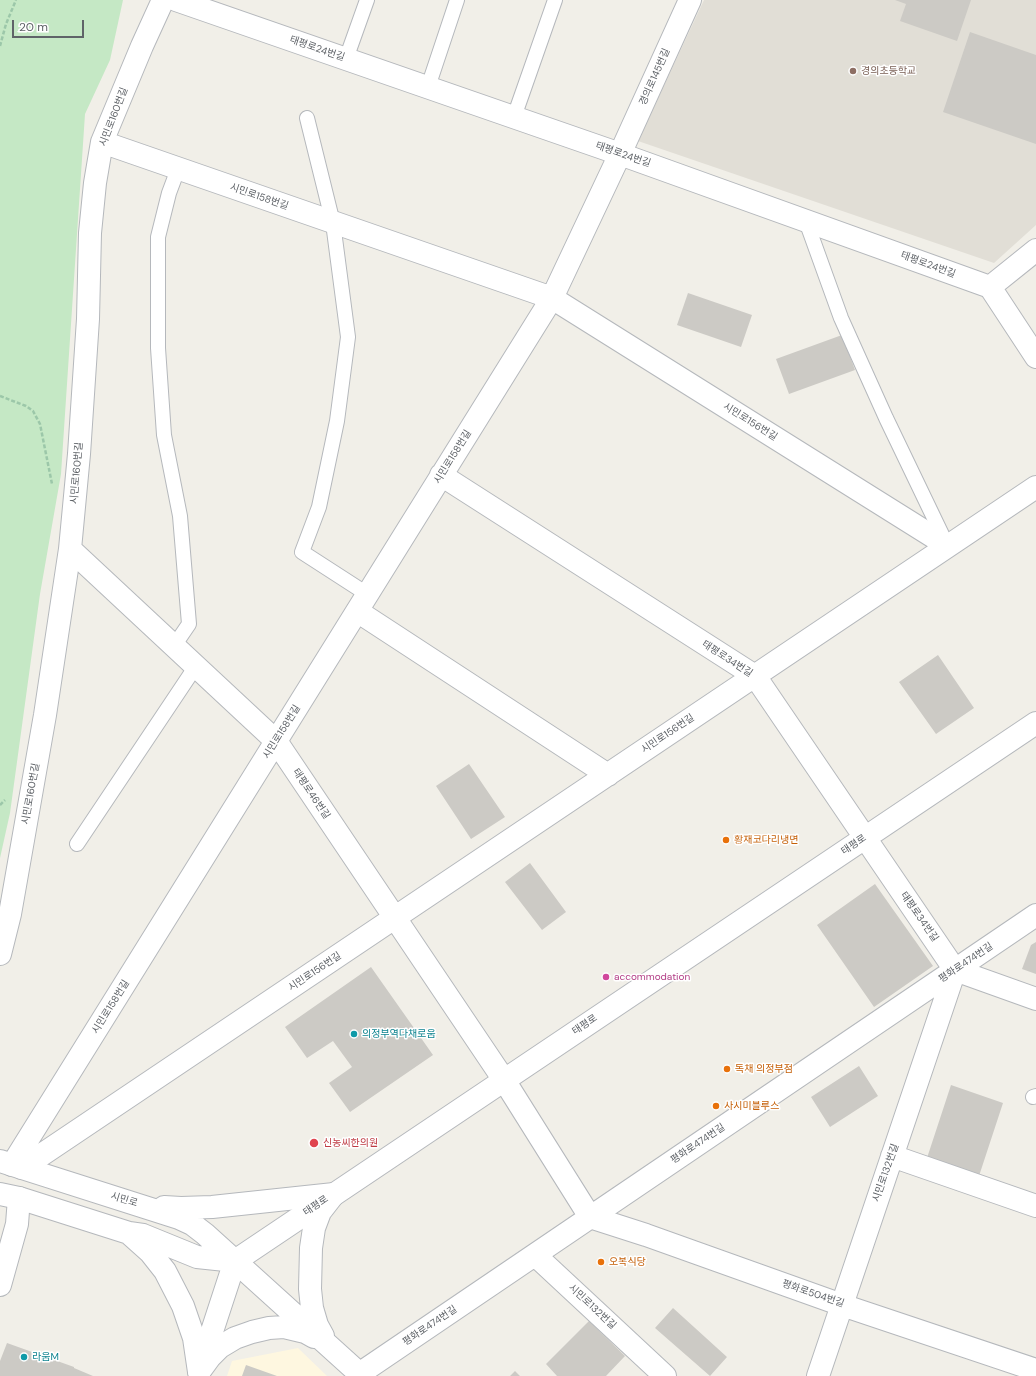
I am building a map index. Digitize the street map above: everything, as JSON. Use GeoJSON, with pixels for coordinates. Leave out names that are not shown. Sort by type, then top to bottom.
{"type":"FeatureCollection","features":[{"type":"Feature","properties":{"kind":"street","name":"시민로160번길"},"geometry":{"type":"LineString","coordinates":[[0,954],[10,914],[44,722],[70,549],[79,454],[88,319],[90,233],[95,183],[102,142],[163,0]]}},
{"type":"Feature","properties":{"kind":"street","name":"태평로24번길"},"geometry":{"type":"LineString","coordinates":[[176,0],[620,154],[990,287]]}},
{"type":"Feature","properties":{"kind":"street","name":"경의로145번길"},"geometry":{"type":"LineString","coordinates":[[620,154],[690,0]]}},
{"type":"Feature","properties":{"kind":"street","name":"시민로158번길"},"geometry":{"type":"LineString","coordinates":[[102,142],[552,298]]}},
{"type":"Feature","properties":{"kind":"street","name":"시민로158번길"},"geometry":{"type":"LineString","coordinates":[[11,1165],[552,298],[620,154]]}},
{"type":"Feature","properties":{"kind":"street"},"geometry":{"type":"LineString","coordinates":[[1036,250],[990,287],[1036,357]]}},
{"type":"Feature","properties":{"kind":"street","name":"시민로156번길"},"geometry":{"type":"LineString","coordinates":[[552,298],[948,546]]}},
{"type":"Feature","properties":{"kind":"street","name":"태평로34번길"},"geometry":{"type":"LineString","coordinates":[[441,476],[755,676],[955,970]]}},
{"type":"Feature","properties":{"kind":"street","name":"시민로156번길"},"geometry":{"type":"LineString","coordinates":[[11,1165],[395,918],[1036,487]]}},
{"type":"Feature","properties":{"kind":"street","name":"태평로46번길"},"geometry":{"type":"LineString","coordinates":[[70,549],[276,742],[504,1080],[590,1217]]}},
{"type":"Feature","properties":{"kind":"street"},"geometry":{"type":"LineString","coordinates":[[362,603],[608,775]]}},
{"type":"Feature","properties":{"kind":"street","name":"태평로"},"geometry":{"type":"LineString","coordinates":[[235,1261],[1036,723]]}},
{"type":"Feature","properties":{"kind":"street","name":"평화로474번길"},"geometry":{"type":"LineString","coordinates":[[360,1375],[535,1254],[1036,915]]}},
{"type":"Feature","properties":{"kind":"street"},"geometry":{"type":"LineString","coordinates":[[955,970],[1036,999]]}},
{"type":"Feature","properties":{"kind":"street","name":"시민로132번길"},"geometry":{"type":"LineString","coordinates":[[818,1376],[955,970]]}},
{"type":"Feature","properties":{"kind":"street"},"geometry":{"type":"LineString","coordinates":[[892,1156],[1036,1206]]}},
{"type":"Feature","properties":{"kind":"street","name":"시민로"},"geometry":{"type":"LineString","coordinates":[[11,1165],[179,1218],[192,1224],[328,1344],[360,1375]]}},
{"type":"Feature","properties":{"kind":"street"},"geometry":{"type":"LineString","coordinates":[[139,1205],[181,1208],[212,1207],[334,1194]]}},
{"type":"Feature","properties":{"kind":"street"},"geometry":{"type":"LineString","coordinates":[[328,1344],[317,1325],[312,1308],[310,1289],[311,1248],[314,1228],[320,1212],[334,1194]]}},
{"type":"Feature","properties":{"kind":"street"},"geometry":{"type":"LineString","coordinates":[[9,1196],[129,1233],[143,1235],[197,1257],[235,1261],[198,1374]]}},
{"type":"Feature","properties":{"kind":"street"},"geometry":{"type":"LineString","coordinates":[[0,1285],[17,1224],[9,1196]]}},
{"type":"Feature","properties":{"kind":"street","name":"평화로504번길"},"geometry":{"type":"LineString","coordinates":[[590,1217],[646,1235],[842,1305],[1036,1370]]}},
{"type":"Feature","properties":{"kind":"street"},"geometry":{"type":"LineString","coordinates":[[129,1233],[150,1252],[165,1271],[183,1306],[194,1338],[198,1374]]}},
{"type":"Feature","properties":{"kind":"street","name":"시민로132번길"},"geometry":{"type":"LineString","coordinates":[[535,1254],[665,1376]]}},
{"type":"Feature","properties":{"kind":"street"},"geometry":{"type":"LineString","coordinates":[[198,1374],[210,1357],[235,1338],[269,1328],[284,1327],[305,1332],[328,1344]]}},
{"type":"Feature","properties":{"kind":"lane"},"geometry":{"type":"LineString","coordinates":[[346,59],[367,0]]}},
{"type":"Feature","properties":{"kind":"lane"},"geometry":{"type":"LineString","coordinates":[[428,87],[457,0]]}},
{"type":"Feature","properties":{"kind":"lane"},"geometry":{"type":"LineString","coordinates":[[514,117],[555,0]]}},
{"type":"Feature","properties":{"kind":"lane"},"geometry":{"type":"LineString","coordinates":[[307,118],[333,222],[348,337],[337,421],[319,507],[302,552],[362,603]]}},
{"type":"Feature","properties":{"kind":"lane"},"geometry":{"type":"LineString","coordinates":[[174,646],[189,624],[180,516],[164,435],[158,348],[158,237],[169,193],[178,169]]}},
{"type":"Feature","properties":{"kind":"lane"},"geometry":{"type":"LineString","coordinates":[[806,221],[841,318],[886,418],[948,546]]}},
{"type":"Feature","properties":{"kind":"lane"},"geometry":{"type":"LineString","coordinates":[[77,844],[196,666]]}},
{"type":"Feature","properties":{"kind":"path"},"geometry":{"type":"LineString","coordinates":[[0,46],[6,24],[16,0]]}},
{"type":"Feature","properties":{"kind":"path"},"geometry":{"type":"LineString","coordinates":[[0,396],[26,406],[33,412],[40,424],[52,486]]}},
{"type":"Feature","properties":{"kind":"shaded area","name":"경의초등학교"},"geometry":{"type":"Polygon","coordinates":[[[704,0],[1036,0],[1036,225],[994,263],[638,141],[704,0]]]}},
{"type":"Feature","properties":{"kind":"shaded area"},"geometry":{"type":"Polygon","coordinates":[[[298,1348],[327,1376],[227,1376],[232,1361],[298,1348]]]}},
{"type":"Feature","properties":{"kind":"green space"},"geometry":{"type":"Polygon","coordinates":[[[0,0],[123,0],[110,60],[85,114],[61,474],[40,594],[10,813],[0,858],[0,0]]]}},
{"type":"Feature","properties":{"kind":"building"},"geometry":{"type":"Polygon","coordinates":[[[895,0],[971,0],[957,41],[900,21],[906,4],[895,0]]]}},
{"type":"Feature","properties":{"kind":"building"},"geometry":{"type":"Polygon","coordinates":[[[970,32],[1036,55],[1036,144],[943,112],[970,32]]]}},
{"type":"Feature","properties":{"kind":"building"},"geometry":{"type":"Polygon","coordinates":[[[688,293],[752,315],[741,347],[677,325],[688,293]]]}},
{"type":"Feature","properties":{"kind":"building"},"geometry":{"type":"Polygon","coordinates":[[[842,335],[855,370],[789,394],[776,359],[842,335]]]}},
{"type":"Feature","properties":{"kind":"building"},"geometry":{"type":"Polygon","coordinates":[[[938,655],[974,708],[936,734],[899,682],[938,655]]]}},
{"type":"Feature","properties":{"kind":"building"},"geometry":{"type":"Polygon","coordinates":[[[469,764],[505,817],[471,839],[436,786],[469,764]]]}},
{"type":"Feature","properties":{"kind":"building"},"geometry":{"type":"Polygon","coordinates":[[[530,863],[566,912],[542,930],[505,882],[530,863]]]}},
{"type":"Feature","properties":{"kind":"building"},"geometry":{"type":"Polygon","coordinates":[[[875,884],[933,966],[874,1007],[817,925],[875,884]]]}},
{"type":"Feature","properties":{"kind":"building"},"geometry":{"type":"Polygon","coordinates":[[[1036,942],[1036,974],[1022,969],[1031,945],[1036,942]]]}},
{"type":"Feature","properties":{"kind":"building","name":"의정부역다채로움"},"geometry":{"type":"Polygon","coordinates":[[[371,967],[433,1055],[350,1112],[329,1083],[352,1067],[333,1041],[307,1058],[285,1027],[371,967]]]}},
{"type":"Feature","properties":{"kind":"building"},"geometry":{"type":"Polygon","coordinates":[[[859,1066],[878,1096],[830,1127],[811,1097],[859,1066]]]}},
{"type":"Feature","properties":{"kind":"building"},"geometry":{"type":"Polygon","coordinates":[[[951,1085],[1003,1103],[979,1176],[927,1158],[951,1085]]]}},
{"type":"Feature","properties":{"kind":"building"},"geometry":{"type":"Polygon","coordinates":[[[673,1308],[727,1357],[710,1376],[655,1328],[673,1308]]]}},
{"type":"Feature","properties":{"kind":"building"},"geometry":{"type":"Polygon","coordinates":[[[589,1321],[625,1356],[606,1376],[557,1376],[546,1364],[589,1321]]]}},
{"type":"Feature","properties":{"kind":"building","name":"라움M"},"geometry":{"type":"Polygon","coordinates":[[[7,1343],[74,1367],[93,1376],[0,1376],[0,1361],[7,1343]]]}},
{"type":"Feature","properties":{"kind":"building"},"geometry":{"type":"Polygon","coordinates":[[[246,1365],[277,1376],[242,1376],[246,1365]]]}},
{"type":"Feature","properties":{"kind":"building"},"geometry":{"type":"Polygon","coordinates":[[[515,1371],[520,1376],[510,1376],[515,1371]]]}},
{"type":"Feature","properties":{"kind":"place","name":"경의초등학교"},"geometry":{"type":"Point","coordinates":[853,71]}},
{"type":"Feature","properties":{"kind":"place","name":"황재코다리냉면"},"geometry":{"type":"Point","coordinates":[726,840]}},
{"type":"Feature","properties":{"kind":"place","name":"accommodation"},"geometry":{"type":"Point","coordinates":[606,977]}},
{"type":"Feature","properties":{"kind":"place","name":"의정부역다채로움"},"geometry":{"type":"Point","coordinates":[354,1034]}},
{"type":"Feature","properties":{"kind":"place","name":"독채 의정부점"},"geometry":{"type":"Point","coordinates":[727,1069]}},
{"type":"Feature","properties":{"kind":"place","name":"사시미블루스"},"geometry":{"type":"Point","coordinates":[716,1106]}},
{"type":"Feature","properties":{"kind":"place","name":"신농씨한의원"},"geometry":{"type":"Point","coordinates":[314,1143]}},
{"type":"Feature","properties":{"kind":"place","name":"오복식당"},"geometry":{"type":"Point","coordinates":[601,1262]}},
{"type":"Feature","properties":{"kind":"place","name":"라움M"},"geometry":{"type":"Point","coordinates":[24,1357]}}]}
